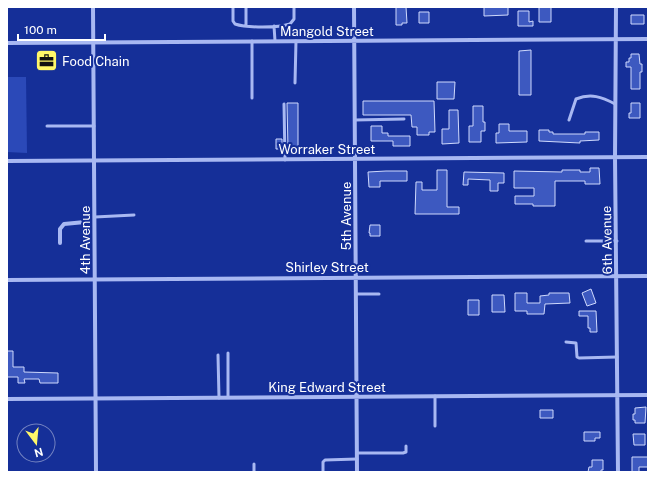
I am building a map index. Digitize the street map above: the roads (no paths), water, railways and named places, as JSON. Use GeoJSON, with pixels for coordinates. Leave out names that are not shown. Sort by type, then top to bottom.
{"type":"FeatureCollection","features":[{"type":"Feature","properties":{"kind":"street","name":"4th Avenue"},"geometry":{"type":"LineString","coordinates":[[93,7],[96,472]]}},
{"type":"Feature","properties":{"kind":"street","name":"5th Avenue"},"geometry":{"type":"LineString","coordinates":[[354,7],[357,472]]}},
{"type":"Feature","properties":{"kind":"street","name":"6th Avenue"},"geometry":{"type":"LineString","coordinates":[[616,7],[615,157],[618,472]]}},
{"type":"Feature","properties":{"kind":"street","name":"Mangold Street"},"geometry":{"type":"LineString","coordinates":[[7,43],[648,39]]}},
{"type":"Feature","properties":{"kind":"street","name":"Worraker Street"},"geometry":{"type":"LineString","coordinates":[[7,162],[648,157]]}},
{"type":"Feature","properties":{"kind":"street"},"geometry":{"type":"LineString","coordinates":[[60,243],[61,226],[68,222],[86,222]]}},
{"type":"Feature","properties":{"kind":"street","name":"Shirley Street"},"geometry":{"type":"LineString","coordinates":[[7,280],[648,276]]}},
{"type":"Feature","properties":{"kind":"street","name":"King Edward Street"},"geometry":{"type":"LineString","coordinates":[[7,399],[648,395]]}},
{"type":"Feature","properties":{"kind":"lane"},"geometry":{"type":"LineString","coordinates":[[233,7],[233,21],[235,24],[246,26],[288,25],[294,19],[294,7]]}},
{"type":"Feature","properties":{"kind":"lane"},"geometry":{"type":"LineString","coordinates":[[246,7],[246,26]]}},
{"type":"Feature","properties":{"kind":"lane"},"geometry":{"type":"LineString","coordinates":[[274,26],[275,41]]}},
{"type":"Feature","properties":{"kind":"lane"},"geometry":{"type":"LineString","coordinates":[[252,41],[252,98]]}},
{"type":"Feature","properties":{"kind":"lane"},"geometry":{"type":"LineString","coordinates":[[295,83],[296,41]]}},
{"type":"Feature","properties":{"kind":"lane"},"geometry":{"type":"LineString","coordinates":[[569,120],[576,99],[583,96],[603,98],[615,104]]}},
{"type":"Feature","properties":{"kind":"lane"},"geometry":{"type":"LineString","coordinates":[[284,104],[285,160]]}},
{"type":"Feature","properties":{"kind":"lane"},"geometry":{"type":"LineString","coordinates":[[355,120],[404,118]]}},
{"type":"Feature","properties":{"kind":"lane"},"geometry":{"type":"LineString","coordinates":[[47,126],[94,126]]}},
{"type":"Feature","properties":{"kind":"lane"},"geometry":{"type":"LineString","coordinates":[[95,217],[134,215]]}},
{"type":"Feature","properties":{"kind":"lane"},"geometry":{"type":"LineString","coordinates":[[586,241],[616,241]]}},
{"type":"Feature","properties":{"kind":"lane"},"geometry":{"type":"LineString","coordinates":[[356,294],[379,294]]}},
{"type":"Feature","properties":{"kind":"lane"},"geometry":{"type":"LineString","coordinates":[[566,342],[576,343],[577,357],[579,358],[617,357]]}},
{"type":"Feature","properties":{"kind":"lane"},"geometry":{"type":"LineString","coordinates":[[228,353],[228,398]]}},
{"type":"Feature","properties":{"kind":"lane"},"geometry":{"type":"LineString","coordinates":[[218,355],[219,398]]}},
{"type":"Feature","properties":{"kind":"lane"},"geometry":{"type":"LineString","coordinates":[[435,396],[435,426]]}},
{"type":"Feature","properties":{"kind":"lane"},"geometry":{"type":"LineString","coordinates":[[357,453],[403,453],[406,452],[406,446]]}},
{"type":"Feature","properties":{"kind":"lane"},"geometry":{"type":"LineString","coordinates":[[323,472],[324,460],[357,459]]}},
{"type":"Feature","properties":{"kind":"lane"},"geometry":{"type":"LineString","coordinates":[[254,464],[254,472]]}},
{"type":"Feature","properties":{"kind":"place","name":"Food Chain"},"geometry":{"type":"Point","coordinates":[47,61]}}]}
